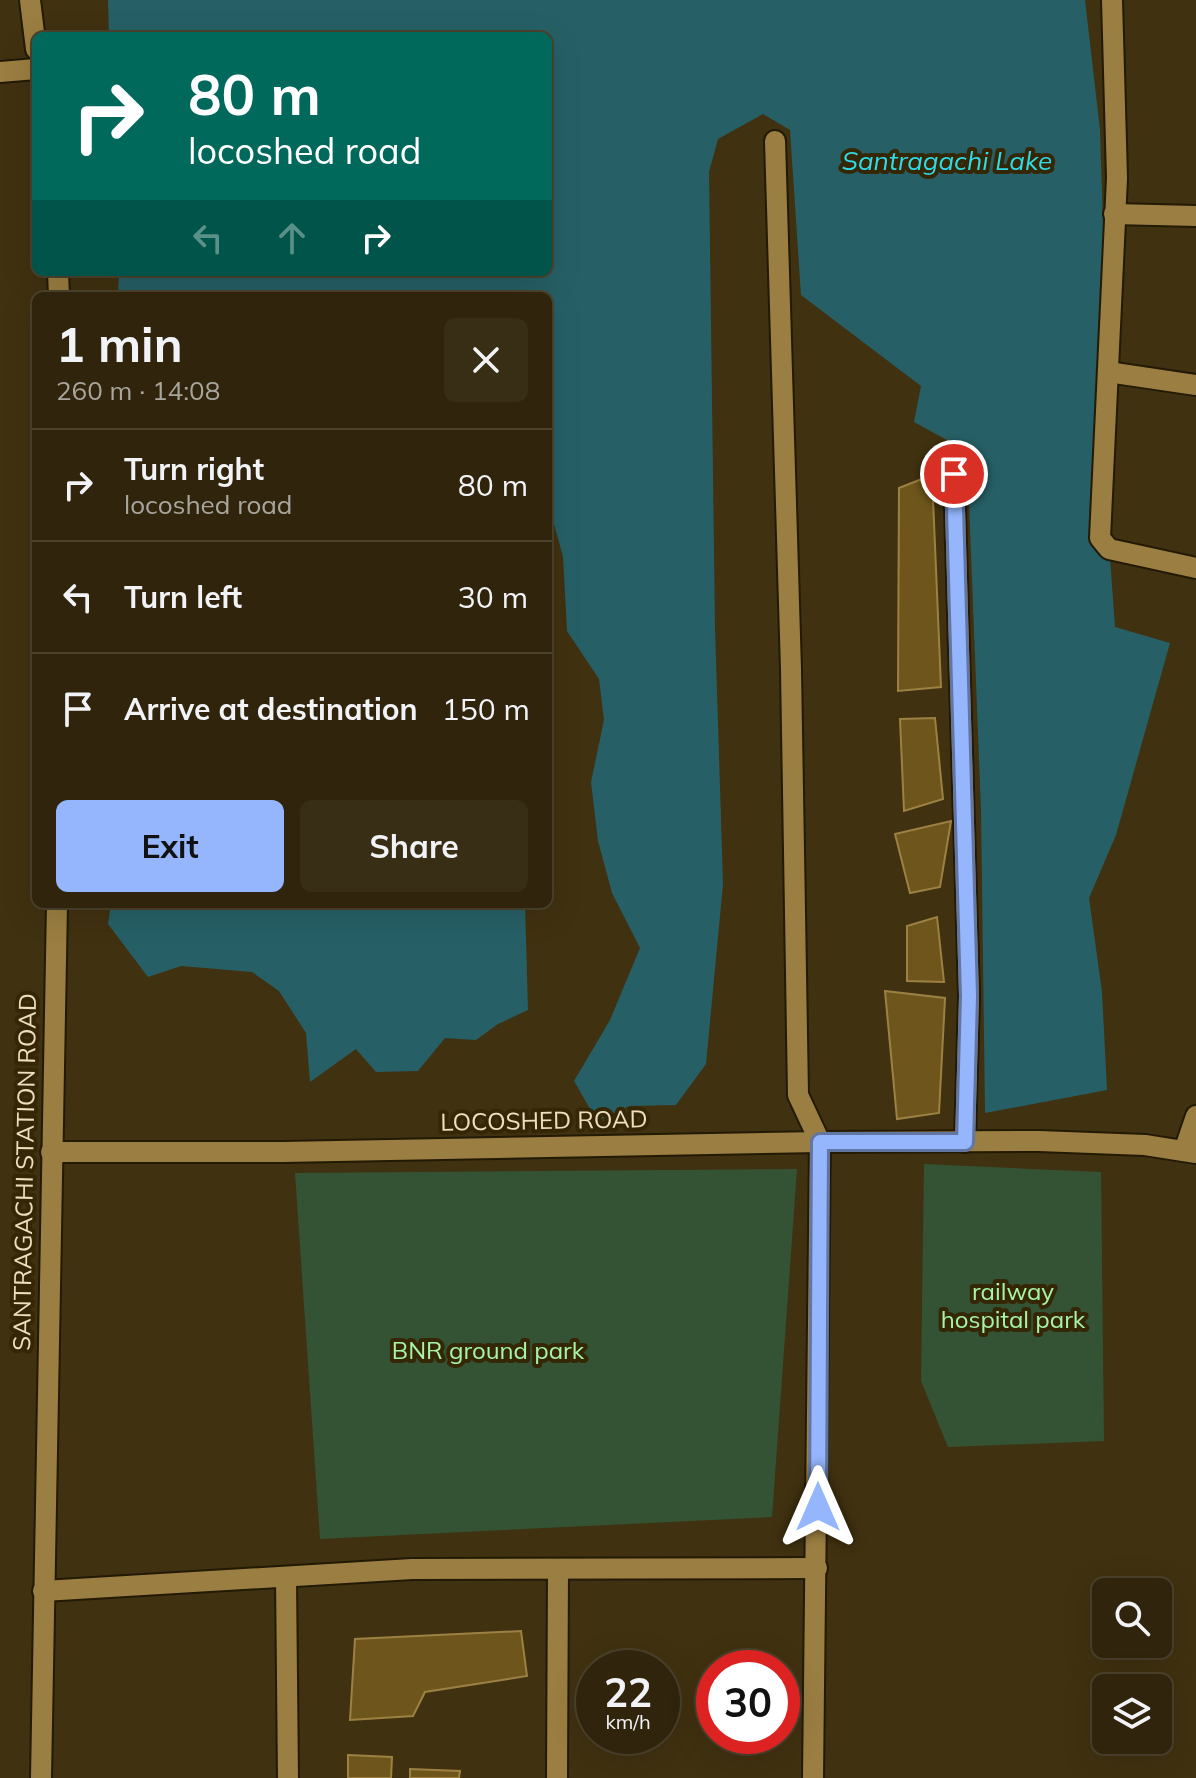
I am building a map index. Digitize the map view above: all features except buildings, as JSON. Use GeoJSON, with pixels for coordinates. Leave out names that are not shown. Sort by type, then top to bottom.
{"type":"FeatureCollection","features":[{"type":"Feature","properties":{"kind":"street"},"geometry":{"type":"LineString","coordinates":[[30,0],[34,32]]}},
{"type":"Feature","properties":{"kind":"street"},"geometry":{"type":"LineString","coordinates":[[1112,0],[1115,18],[1117,178],[1100,538],[1109,549],[1196,568]]}},
{"type":"Feature","properties":{"kind":"street"},"geometry":{"type":"LineString","coordinates":[[0,72],[32,69]]}},
{"type":"Feature","properties":{"kind":"street"},"geometry":{"type":"LineString","coordinates":[[775,141],[791,685],[798,1095],[820,1142],[813,1778]]}},
{"type":"Feature","properties":{"kind":"street"},"geometry":{"type":"LineString","coordinates":[[1114,214],[1196,216]]}},
{"type":"Feature","properties":{"kind":"street"},"geometry":{"type":"LineString","coordinates":[[1108,372],[1196,385]]}},
{"type":"Feature","properties":{"kind":"street"},"geometry":{"type":"LineString","coordinates":[[954,474],[969,996],[965,1142]]}},
{"type":"Feature","properties":{"kind":"street","name":"SANTRAGACHI STATION ROAD"},"geometry":{"type":"LineString","coordinates":[[41,1778],[57,908]]}},
{"type":"Feature","properties":{"kind":"street"},"geometry":{"type":"LineString","coordinates":[[1190,1152],[1196,1116]]}},
{"type":"Feature","properties":{"kind":"street","name":"LOCOSHED ROAD"},"geometry":{"type":"LineString","coordinates":[[51,1152],[299,1152],[1039,1141],[1145,1145],[1190,1152]]}},
{"type":"Feature","properties":{"kind":"street"},"geometry":{"type":"LineString","coordinates":[[43,1591],[412,1569],[817,1568]]}},
{"type":"Feature","properties":{"kind":"street"},"geometry":{"type":"LineString","coordinates":[[557,1778],[558,1569]]}},
{"type":"Feature","properties":{"kind":"street"},"geometry":{"type":"LineString","coordinates":[[286,1578],[288,1778]]}},
{"type":"Feature","properties":{"kind":"green space","name":"railway hospital park"},"geometry":{"type":"Polygon","coordinates":[[[924,1164],[1101,1172],[1104,1441],[948,1447],[921,1381],[924,1164]]]}},
{"type":"Feature","properties":{"kind":"green space","name":"BNR ground park"},"geometry":{"type":"Polygon","coordinates":[[[797,1169],[772,1517],[320,1539],[295,1173],[797,1169]]]}},
{"type":"Feature","properties":{"kind":"water","name":"Santragachi Lake"},"geometry":{"type":"Polygon","coordinates":[[[108,0],[1085,0],[1100,130],[1105,284],[1100,420],[1115,627],[1170,643],[1116,835],[1089,898],[1102,992],[1107,1090],[985,1113],[981,810],[967,451],[914,422],[921,386],[801,295],[790,130],[763,114],[718,139],[709,172],[715,628],[723,884],[706,1064],[676,1105],[629,1106],[597,1121],[574,1081],[610,1020],[640,948],[612,893],[598,841],[591,782],[604,720],[599,679],[567,631],[563,557],[552,517],[552,292],[118,292],[119,276],[552,276],[552,32],[109,32],[108,0]]]}},
{"type":"Feature","properties":{"kind":"water"},"geometry":{"type":"Polygon","coordinates":[[[110,908],[525,908],[528,1010],[498,1024],[476,1040],[445,1038],[418,1071],[376,1072],[356,1049],[310,1082],[306,1033],[279,991],[252,972],[181,966],[148,977],[108,924],[110,908]]]}},
{"type":"Feature","properties":{"kind":"route"},"geometry":{"type":"LineString","coordinates":[[818,1507],[820,1142],[965,1142],[969,996],[954,474]]}}]}
